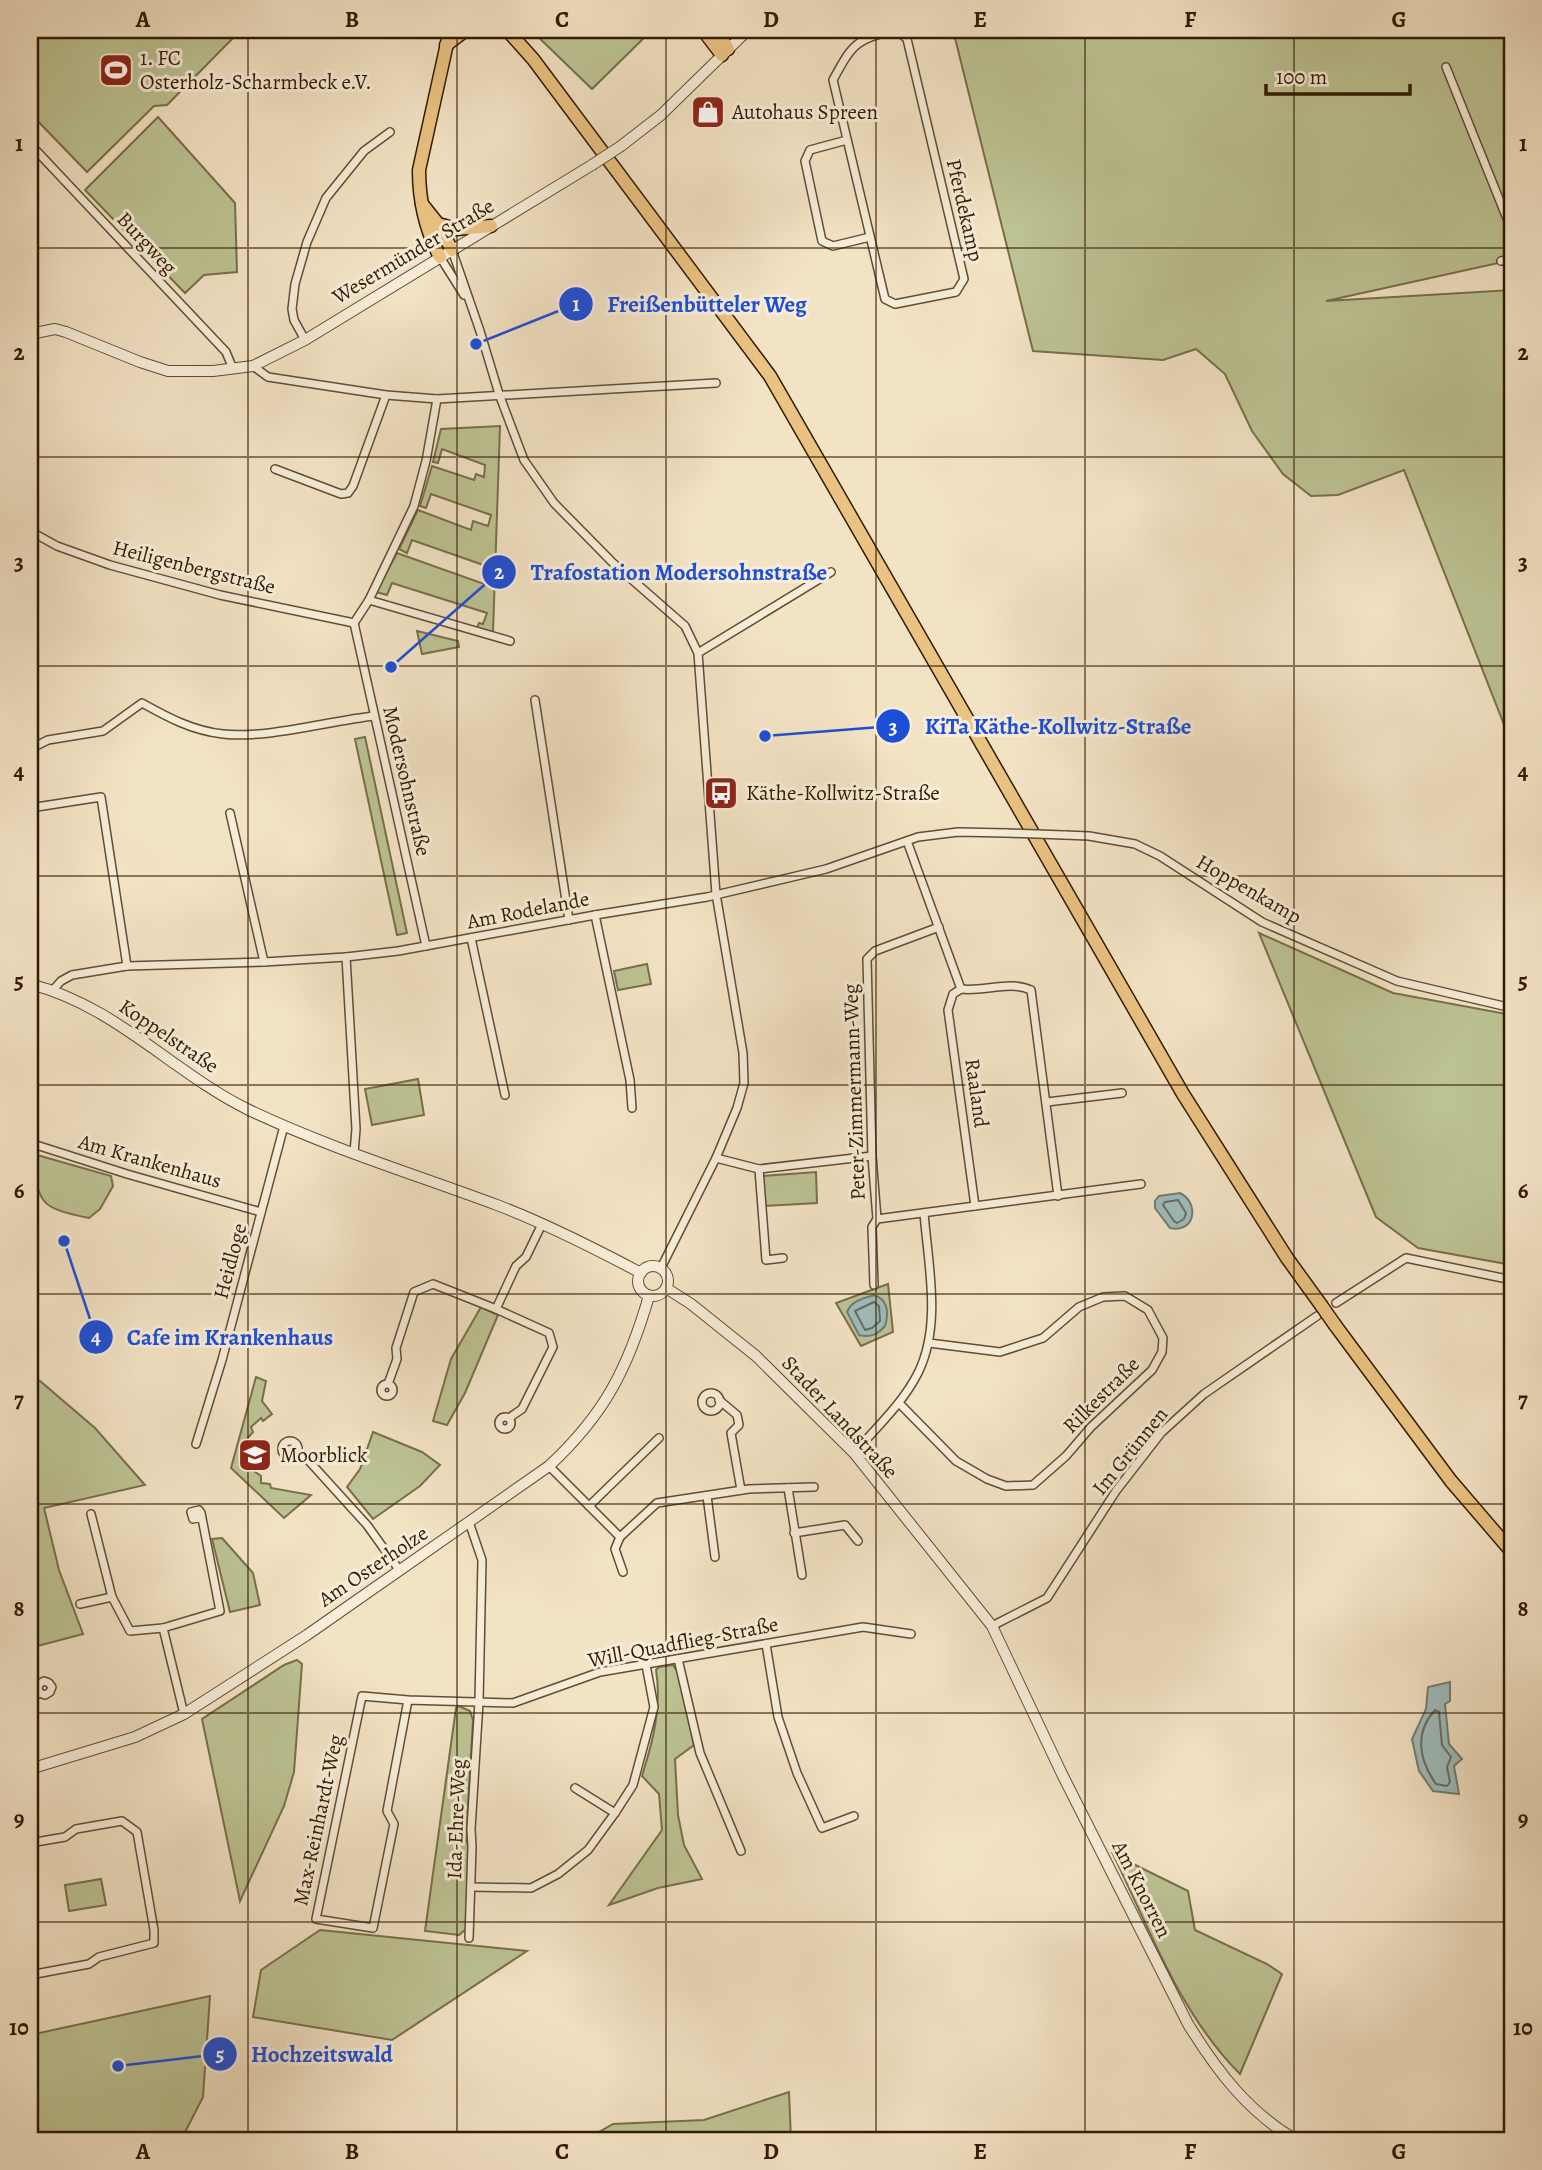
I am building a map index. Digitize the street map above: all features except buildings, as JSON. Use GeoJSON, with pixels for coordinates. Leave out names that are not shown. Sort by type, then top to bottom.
{"type":"FeatureCollection","features":[{"type":"Feature","properties":{"kind":"main road"},"geometry":{"type":"LineString","coordinates":[[440,257],[425,225],[419,170],[450,30]]}},
{"type":"Feature","properties":{"kind":"main road"},"geometry":{"type":"LineString","coordinates":[[445,45],[466,30]]}},
{"type":"Feature","properties":{"kind":"main road"},"geometry":{"type":"LineString","coordinates":[[508,30],[533,58],[770,376],[1183,1094],[1319,1310],[1335,1325],[1451,1481],[1512,1552]]}},
{"type":"Feature","properties":{"kind":"main road"},"geometry":{"type":"LineString","coordinates":[[703,30],[725,52]]}},
{"type":"Feature","properties":{"kind":"main road"},"geometry":{"type":"LineString","coordinates":[[717,30],[725,52]]}},
{"type":"Feature","properties":{"kind":"main road"},"geometry":{"type":"LineString","coordinates":[[422,204],[438,224],[452,250]]}},
{"type":"Feature","properties":{"kind":"main road"},"geometry":{"type":"LineString","coordinates":[[438,224],[456,229],[491,226]]}},
{"type":"Feature","properties":{"kind":"street","name":"Wesermünder Straße"},"geometry":{"type":"LineString","coordinates":[[30,334],[55,329],[169,371],[253,366],[305,340],[621,146],[661,115],[748,30]]}},
{"type":"Feature","properties":{"kind":"street","name":"Pferdekamp"},"geometry":{"type":"LineString","coordinates":[[897,30],[907,39],[964,279],[956,292],[895,304],[885,299],[847,140],[833,80],[863,33],[897,30]]}},
{"type":"Feature","properties":{"kind":"street"},"geometry":{"type":"LineString","coordinates":[[1446,67],[1512,231]]}},
{"type":"Feature","properties":{"kind":"street"},"geometry":{"type":"LineString","coordinates":[[305,340],[294,320],[292,309],[295,284],[312,231],[326,198],[364,151],[390,132]]}},
{"type":"Feature","properties":{"kind":"street"},"geometry":{"type":"LineString","coordinates":[[847,140],[810,150],[804,161],[822,241],[833,246],[870,237]]}},
{"type":"Feature","properties":{"kind":"street","name":"Burgweg"},"geometry":{"type":"LineString","coordinates":[[30,144],[226,352],[233,369]]}},
{"type":"Feature","properties":{"kind":"street"},"geometry":{"type":"LineString","coordinates":[[452,250],[499,394],[524,460],[554,503],[613,563],[685,626],[698,653],[716,894],[743,1053],[744,1083],[737,1108],[716,1158],[661,1268]]}},
{"type":"Feature","properties":{"kind":"street"},"geometry":{"type":"LineString","coordinates":[[440,257],[468,302]]}},
{"type":"Feature","properties":{"kind":"street"},"geometry":{"type":"LineString","coordinates":[[1501,261],[1512,259]]}},
{"type":"Feature","properties":{"kind":"street"},"geometry":{"type":"LineString","coordinates":[[253,366],[268,377],[386,395],[437,399],[716,383]]}},
{"type":"Feature","properties":{"kind":"street"},"geometry":{"type":"LineString","coordinates":[[275,469],[341,494],[348,493],[386,395]]}},
{"type":"Feature","properties":{"kind":"street"},"geometry":{"type":"LineString","coordinates":[[354,623],[369,600],[414,506],[426,461],[437,399]]}},
{"type":"Feature","properties":{"kind":"street","name":"Heiligenbergstraße"},"geometry":{"type":"LineString","coordinates":[[30,531],[57,546],[110,565],[220,595],[354,623]]}},
{"type":"Feature","properties":{"kind":"street"},"geometry":{"type":"LineString","coordinates":[[698,653],[831,572]]}},
{"type":"Feature","properties":{"kind":"street"},"geometry":{"type":"LineString","coordinates":[[369,600],[510,641]]}},
{"type":"Feature","properties":{"kind":"street","name":"Modersohnstraße"},"geometry":{"type":"LineString","coordinates":[[354,623],[426,946]]}},
{"type":"Feature","properties":{"kind":"street"},"geometry":{"type":"LineString","coordinates":[[535,700],[569,920]]}},
{"type":"Feature","properties":{"kind":"street"},"geometry":{"type":"LineString","coordinates":[[30,749],[47,740],[103,730],[142,702],[178,723],[223,734],[259,734],[374,716]]}},
{"type":"Feature","properties":{"kind":"street"},"geometry":{"type":"LineString","coordinates":[[30,808],[101,797],[127,966]]}},
{"type":"Feature","properties":{"kind":"street"},"geometry":{"type":"LineString","coordinates":[[230,813],[264,962]]}},
{"type":"Feature","properties":{"kind":"street","name":"Am Rodelande"},"geometry":{"type":"LineString","coordinates":[[53,990],[61,981],[72,975],[127,966],[346,957],[426,946],[716,894],[826,869],[907,841],[939,834],[1007,833]]}},
{"type":"Feature","properties":{"kind":"street","name":"Hoppenkamp"},"geometry":{"type":"LineString","coordinates":[[1007,833],[1089,836],[1136,844],[1160,856],[1262,922],[1397,981],[1512,1008]]}},
{"type":"Feature","properties":{"kind":"street"},"geometry":{"type":"LineString","coordinates":[[907,841],[961,989],[1021,985],[1031,990],[1058,1196]]}},
{"type":"Feature","properties":{"kind":"street"},"geometry":{"type":"LineString","coordinates":[[595,915],[630,1080],[632,1108]]}},
{"type":"Feature","properties":{"kind":"street","name":"Peter-Zimmermann-Weg"},"geometry":{"type":"LineString","coordinates":[[874,1285],[872,1227],[877,1219],[872,1156],[867,960],[874,951],[939,927]]}},
{"type":"Feature","properties":{"kind":"street"},"geometry":{"type":"LineString","coordinates":[[471,938],[505,1095]]}},
{"type":"Feature","properties":{"kind":"street"},"geometry":{"type":"LineString","coordinates":[[346,957],[356,1129],[354,1153]]}},
{"type":"Feature","properties":{"kind":"street","name":"Koppelstraße"},"geometry":{"type":"LineString","coordinates":[[30,984],[89,1005],[234,1102],[284,1126]]}},
{"type":"Feature","properties":{"kind":"street","name":"Raaland"},"geometry":{"type":"LineString","coordinates":[[961,989],[953,994],[948,1010],[975,1206]]}},
{"type":"Feature","properties":{"kind":"street"},"geometry":{"type":"LineString","coordinates":[[1047,1102],[1122,1093]]}},
{"type":"Feature","properties":{"kind":"street"},"geometry":{"type":"LineString","coordinates":[[284,1126],[542,1224],[641,1273]]}},
{"type":"Feature","properties":{"kind":"street","name":"Heidloge"},"geometry":{"type":"LineString","coordinates":[[195,1444],[222,1360],[284,1126]]}},
{"type":"Feature","properties":{"kind":"street","name":"Am Krankenhaus"},"geometry":{"type":"LineString","coordinates":[[30,1143],[261,1212]]}},
{"type":"Feature","properties":{"kind":"street"},"geometry":{"type":"LineString","coordinates":[[716,1158],[759,1169],[872,1156]]}},
{"type":"Feature","properties":{"kind":"street"},"geometry":{"type":"LineString","coordinates":[[759,1169],[766,1260],[783,1258]]}},
{"type":"Feature","properties":{"kind":"street"},"geometry":{"type":"LineString","coordinates":[[854,1452],[899,1403],[918,1373],[929,1343],[930,1282],[924,1213],[1142,1184]]}},
{"type":"Feature","properties":{"kind":"street","name":"Peter-Zimmermann-Weg"},"geometry":{"type":"LineString","coordinates":[[877,1219],[924,1213]]}},
{"type":"Feature","properties":{"kind":"street"},"geometry":{"type":"LineString","coordinates":[[496,1310],[516,1266],[526,1257],[542,1224]]}},
{"type":"Feature","properties":{"kind":"street"},"geometry":{"type":"LineString","coordinates":[[1336,1303],[1406,1258],[1512,1280]]}},
{"type":"Feature","properties":{"kind":"street"},"geometry":{"type":"LineString","coordinates":[[650,1266],[661,1268],[668,1277],[666,1288],[660,1294],[649,1296],[639,1287],[641,1273],[650,1266]]}},
{"type":"Feature","properties":{"kind":"street"},"geometry":{"type":"LineString","coordinates":[[388,1384],[414,1292],[433,1284],[549,1334],[553,1347],[522,1409],[509,1418]]}},
{"type":"Feature","properties":{"kind":"street","name":"Stader Landstraße"},"geometry":{"type":"LineString","coordinates":[[666,1288],[691,1304],[755,1356],[854,1452],[992,1626]]}},
{"type":"Feature","properties":{"kind":"street","name":"Am Osterholze"},"geometry":{"type":"LineString","coordinates":[[30,1769],[135,1737],[184,1714],[307,1635],[549,1466],[576,1441],[613,1389],[634,1345],[649,1296]]}},
{"type":"Feature","properties":{"kind":"street","name":"Rilkestraße"},"geometry":{"type":"LineString","coordinates":[[899,1403],[956,1461],[987,1479],[1006,1486],[1033,1485],[1152,1370],[1162,1352],[1163,1338],[1148,1310],[1125,1296],[1103,1297],[1079,1307],[1043,1338],[1000,1352],[929,1343]]}},
{"type":"Feature","properties":{"kind":"street","name":"Im Grünnen"},"geometry":{"type":"LineString","coordinates":[[992,1626],[1047,1598],[1116,1491],[1161,1433],[1204,1394],[1319,1310]]}},
{"type":"Feature","properties":{"kind":"street"},"geometry":{"type":"LineString","coordinates":[[719,1401],[737,1415],[739,1424],[731,1433],[741,1490]]}},
{"type":"Feature","properties":{"kind":"street"},"geometry":{"type":"LineString","coordinates":[[589,1506],[659,1438]]}},
{"type":"Feature","properties":{"kind":"street"},"geometry":{"type":"LineString","coordinates":[[296,1454],[308,1460],[335,1493],[367,1525],[400,1571]]}},
{"type":"Feature","properties":{"kind":"street"},"geometry":{"type":"LineString","coordinates":[[549,1466],[620,1537]]}},
{"type":"Feature","properties":{"kind":"street"},"geometry":{"type":"LineString","coordinates":[[623,1573],[615,1549],[620,1537],[657,1503],[741,1490],[814,1487]]}},
{"type":"Feature","properties":{"kind":"street"},"geometry":{"type":"LineString","coordinates":[[788,1488],[802,1575]]}},
{"type":"Feature","properties":{"kind":"street"},"geometry":{"type":"LineString","coordinates":[[707,1496],[715,1557]]}},
{"type":"Feature","properties":{"kind":"street"},"geometry":{"type":"LineString","coordinates":[[92,1514],[112,1597],[130,1631],[163,1628],[220,1611],[201,1517]]}},
{"type":"Feature","properties":{"kind":"street"},"geometry":{"type":"LineString","coordinates":[[469,1522],[482,1560],[479,1702]]}},
{"type":"Feature","properties":{"kind":"street"},"geometry":{"type":"LineString","coordinates":[[794,1533],[845,1525],[858,1541]]}},
{"type":"Feature","properties":{"kind":"street"},"geometry":{"type":"LineString","coordinates":[[80,1604],[112,1597]]}},
{"type":"Feature","properties":{"kind":"street","name":"Am Knorren"},"geometry":{"type":"LineString","coordinates":[[992,1626],[1062,1774],[1188,2024],[1208,2057],[1250,2108],[1296,2140]]}},
{"type":"Feature","properties":{"kind":"street","name":"Will-Quadflieg-Straße"},"geometry":{"type":"LineString","coordinates":[[479,1702],[513,1703],[600,1672],[863,1627],[911,1634]]}},
{"type":"Feature","properties":{"kind":"street"},"geometry":{"type":"LineString","coordinates":[[163,1628],[184,1714]]}},
{"type":"Feature","properties":{"kind":"street"},"geometry":{"type":"LineString","coordinates":[[766,1644],[778,1717],[797,1773],[822,1828],[854,1816]]}},
{"type":"Feature","properties":{"kind":"street"},"geometry":{"type":"LineString","coordinates":[[678,1660],[700,1753],[741,1851]]}},
{"type":"Feature","properties":{"kind":"street"},"geometry":{"type":"LineString","coordinates":[[471,1886],[531,1888],[558,1874],[588,1850],[633,1785],[654,1707],[646,1665]]}},
{"type":"Feature","properties":{"kind":"street"},"geometry":{"type":"LineString","coordinates":[[30,1699],[40,1693]]}},
{"type":"Feature","properties":{"kind":"street","name":"Max-Reinhardt-Weg"},"geometry":{"type":"LineString","coordinates":[[408,1700],[387,1811],[394,1824],[373,1928],[316,1919],[362,1696],[479,1702]]}},
{"type":"Feature","properties":{"kind":"street","name":"Ida-Ehre-Weg"},"geometry":{"type":"LineString","coordinates":[[468,1938],[471,1807],[479,1702]]}},
{"type":"Feature","properties":{"kind":"street"},"geometry":{"type":"LineString","coordinates":[[575,1787],[615,1813]]}},
{"type":"Feature","properties":{"kind":"street"},"geometry":{"type":"LineString","coordinates":[[30,1843],[65,1837],[76,1829],[122,1821],[132,1826],[137,1832],[154,1943],[99,1957],[89,1964],[30,1975]]}},
{"type":"Feature","properties":{"kind":"green space","name":"1. FC Osterholz-Scharmbeck e.V."},"geometry":{"type":"Polygon","coordinates":[[[35,30],[241,30],[167,105],[154,106],[87,172],[30,113],[30,34],[35,30]]]}},
{"type":"Feature","properties":{"kind":"green space"},"geometry":{"type":"Polygon","coordinates":[[[531,30],[652,30],[592,89],[531,30]]]}},
{"type":"Feature","properties":{"kind":"green space"},"geometry":{"type":"Polygon","coordinates":[[[953,30],[1512,30],[1512,260],[1326,301],[1512,290],[1512,745],[1404,470],[1338,495],[1311,496],[1283,474],[1252,431],[1225,374],[1196,349],[1163,360],[1033,351],[953,30]]]}},
{"type":"Feature","properties":{"kind":"green space"},"geometry":{"type":"Polygon","coordinates":[[[158,117],[235,203],[237,272],[204,275],[185,293],[85,190],[158,117]]]}},
{"type":"Feature","properties":{"kind":"green space"},"geometry":{"type":"Polygon","coordinates":[[[500,426],[493,632],[477,628],[479,623],[483,624],[487,613],[392,583],[387,595],[376,592],[397,553],[484,584],[489,567],[412,540],[407,553],[399,549],[418,510],[471,530],[473,521],[488,526],[491,515],[431,494],[426,508],[420,506],[432,466],[474,480],[476,474],[484,477],[485,465],[442,449],[438,463],[433,462],[441,429],[500,426]]]}},
{"type":"Feature","properties":{"kind":"green space"},"geometry":{"type":"Polygon","coordinates":[[[417,631],[458,641],[459,647],[422,654],[417,631]]]}},
{"type":"Feature","properties":{"kind":"green space"},"geometry":{"type":"Polygon","coordinates":[[[365,737],[407,933],[397,935],[355,739],[365,737]]]}},
{"type":"Feature","properties":{"kind":"green space"},"geometry":{"type":"Polygon","coordinates":[[[1259,933],[1393,993],[1512,1015],[1512,1265],[1418,1248],[1376,1217],[1259,933]]]}},
{"type":"Feature","properties":{"kind":"green space"},"geometry":{"type":"Polygon","coordinates":[[[647,964],[651,984],[618,990],[614,971],[647,964]]]}},
{"type":"Feature","properties":{"kind":"green space"},"geometry":{"type":"Polygon","coordinates":[[[418,1079],[424,1115],[372,1125],[365,1089],[418,1079]]]}},
{"type":"Feature","properties":{"kind":"green space"},"geometry":{"type":"Polygon","coordinates":[[[30,1153],[111,1176],[113,1186],[100,1209],[89,1218],[50,1206],[36,1183],[30,1153]]]}},
{"type":"Feature","properties":{"kind":"green space"},"geometry":{"type":"Polygon","coordinates":[[[816,1172],[817,1203],[765,1206],[763,1176],[816,1172]]]}},
{"type":"Feature","properties":{"kind":"green space"},"geometry":{"type":"Polygon","coordinates":[[[888,1284],[893,1332],[861,1346],[836,1303],[888,1284]]]}},
{"type":"Feature","properties":{"kind":"green space"},"geometry":{"type":"Polygon","coordinates":[[[481,1307],[498,1315],[465,1393],[447,1425],[433,1421],[451,1359],[481,1307]]]}},
{"type":"Feature","properties":{"kind":"green space"},"geometry":{"type":"Polygon","coordinates":[[[256,1377],[266,1381],[262,1401],[272,1414],[263,1421],[261,1418],[251,1427],[253,1432],[245,1441],[245,1466],[254,1466],[254,1471],[261,1476],[261,1483],[270,1484],[271,1488],[311,1495],[284,1518],[231,1468],[256,1377]]]}},
{"type":"Feature","properties":{"kind":"green space"},"geometry":{"type":"Polygon","coordinates":[[[30,1378],[40,1381],[95,1428],[145,1485],[44,1508],[59,1570],[83,1634],[30,1648],[30,1378]]]}},
{"type":"Feature","properties":{"kind":"green space"},"geometry":{"type":"Polygon","coordinates":[[[373,1432],[422,1452],[440,1465],[420,1486],[373,1519],[347,1487],[360,1469],[373,1432]]]}},
{"type":"Feature","properties":{"kind":"green space"},"geometry":{"type":"Polygon","coordinates":[[[222,1538],[253,1573],[260,1605],[230,1612],[212,1539],[222,1538]]]}},
{"type":"Feature","properties":{"kind":"green space"},"geometry":{"type":"Polygon","coordinates":[[[297,1660],[302,1664],[294,1772],[284,1806],[240,1901],[202,1719],[284,1665],[297,1660]]]}},
{"type":"Feature","properties":{"kind":"green space"},"geometry":{"type":"Polygon","coordinates":[[[673,1665],[679,1674],[694,1745],[675,1759],[678,1815],[684,1845],[702,1879],[658,1888],[609,1905],[662,1830],[659,1794],[642,1776],[655,1724],[658,1697],[656,1670],[673,1665]]]}},
{"type":"Feature","properties":{"kind":"green space"},"geometry":{"type":"Polygon","coordinates":[[[459,1706],[470,1711],[473,1720],[466,1842],[469,1846],[466,1929],[459,1935],[425,1931],[456,1708],[459,1706]]]}},
{"type":"Feature","properties":{"kind":"green space"},"geometry":{"type":"Polygon","coordinates":[[[1113,1854],[1188,1891],[1195,1930],[1267,1964],[1282,1974],[1240,2074],[1200,2025],[1183,1998],[1113,1854]]]}},
{"type":"Feature","properties":{"kind":"green space"},"geometry":{"type":"Polygon","coordinates":[[[101,1879],[106,1905],[69,1911],[65,1885],[101,1879]]]}},
{"type":"Feature","properties":{"kind":"green space"},"geometry":{"type":"Polygon","coordinates":[[[320,1930],[527,1951],[392,2040],[253,2017],[261,1970],[320,1930]]]}},
{"type":"Feature","properties":{"kind":"green space"},"geometry":{"type":"Polygon","coordinates":[[[210,1996],[203,2097],[181,2140],[30,2140],[30,2035],[210,1996]]]}},
{"type":"Feature","properties":{"kind":"green space"},"geometry":{"type":"Polygon","coordinates":[[[789,2092],[791,2140],[585,2140],[613,2124],[704,2120],[789,2092]]]}},
{"type":"Feature","properties":{"kind":"water"},"geometry":{"type":"Polygon","coordinates":[[[1180,1193],[1190,1204],[1192,1216],[1185,1226],[1170,1228],[1155,1208],[1155,1201],[1159,1196],[1180,1193]]]}},
{"type":"Feature","properties":{"kind":"water"},"geometry":{"type":"Polygon","coordinates":[[[874,1295],[885,1303],[885,1326],[874,1335],[859,1335],[847,1312],[855,1302],[874,1295]]]}},
{"type":"Feature","properties":{"kind":"water"},"geometry":{"type":"Polygon","coordinates":[[[1450,1682],[1450,1701],[1445,1704],[1449,1744],[1462,1759],[1454,1766],[1459,1794],[1433,1791],[1419,1771],[1412,1739],[1426,1709],[1428,1687],[1450,1682]]]}},
{"type":"Feature","properties":{"kind":"place","name":"1. FC Osterholz-Scharmbeck e.V."},"geometry":{"type":"Point","coordinates":[116,70]}},
{"type":"Feature","properties":{"kind":"place","name":"Autohaus Spreen"},"geometry":{"type":"Point","coordinates":[708,112]}},
{"type":"Feature","properties":{"kind":"place","name":"Freißenbütteler Weg"},"geometry":{"type":"Point","coordinates":[476,344]}},
{"type":"Feature","properties":{"kind":"place","name":"Trafostation Modersohnstraße"},"geometry":{"type":"Point","coordinates":[391,667]}},
{"type":"Feature","properties":{"kind":"place","name":"KiTa Käthe-Kollwitz-Straße"},"geometry":{"type":"Point","coordinates":[765,736]}},
{"type":"Feature","properties":{"kind":"place","name":"Käthe-Kollwitz-Straße"},"geometry":{"type":"Point","coordinates":[721,793]}},
{"type":"Feature","properties":{"kind":"place","name":"Cafe im Krankenhaus"},"geometry":{"type":"Point","coordinates":[64,1241]}},
{"type":"Feature","properties":{"kind":"place","name":"Moorblick"},"geometry":{"type":"Point","coordinates":[255,1455]}},
{"type":"Feature","properties":{"kind":"place","name":"Hochzeitswald"},"geometry":{"type":"Point","coordinates":[118,2066]}}]}
